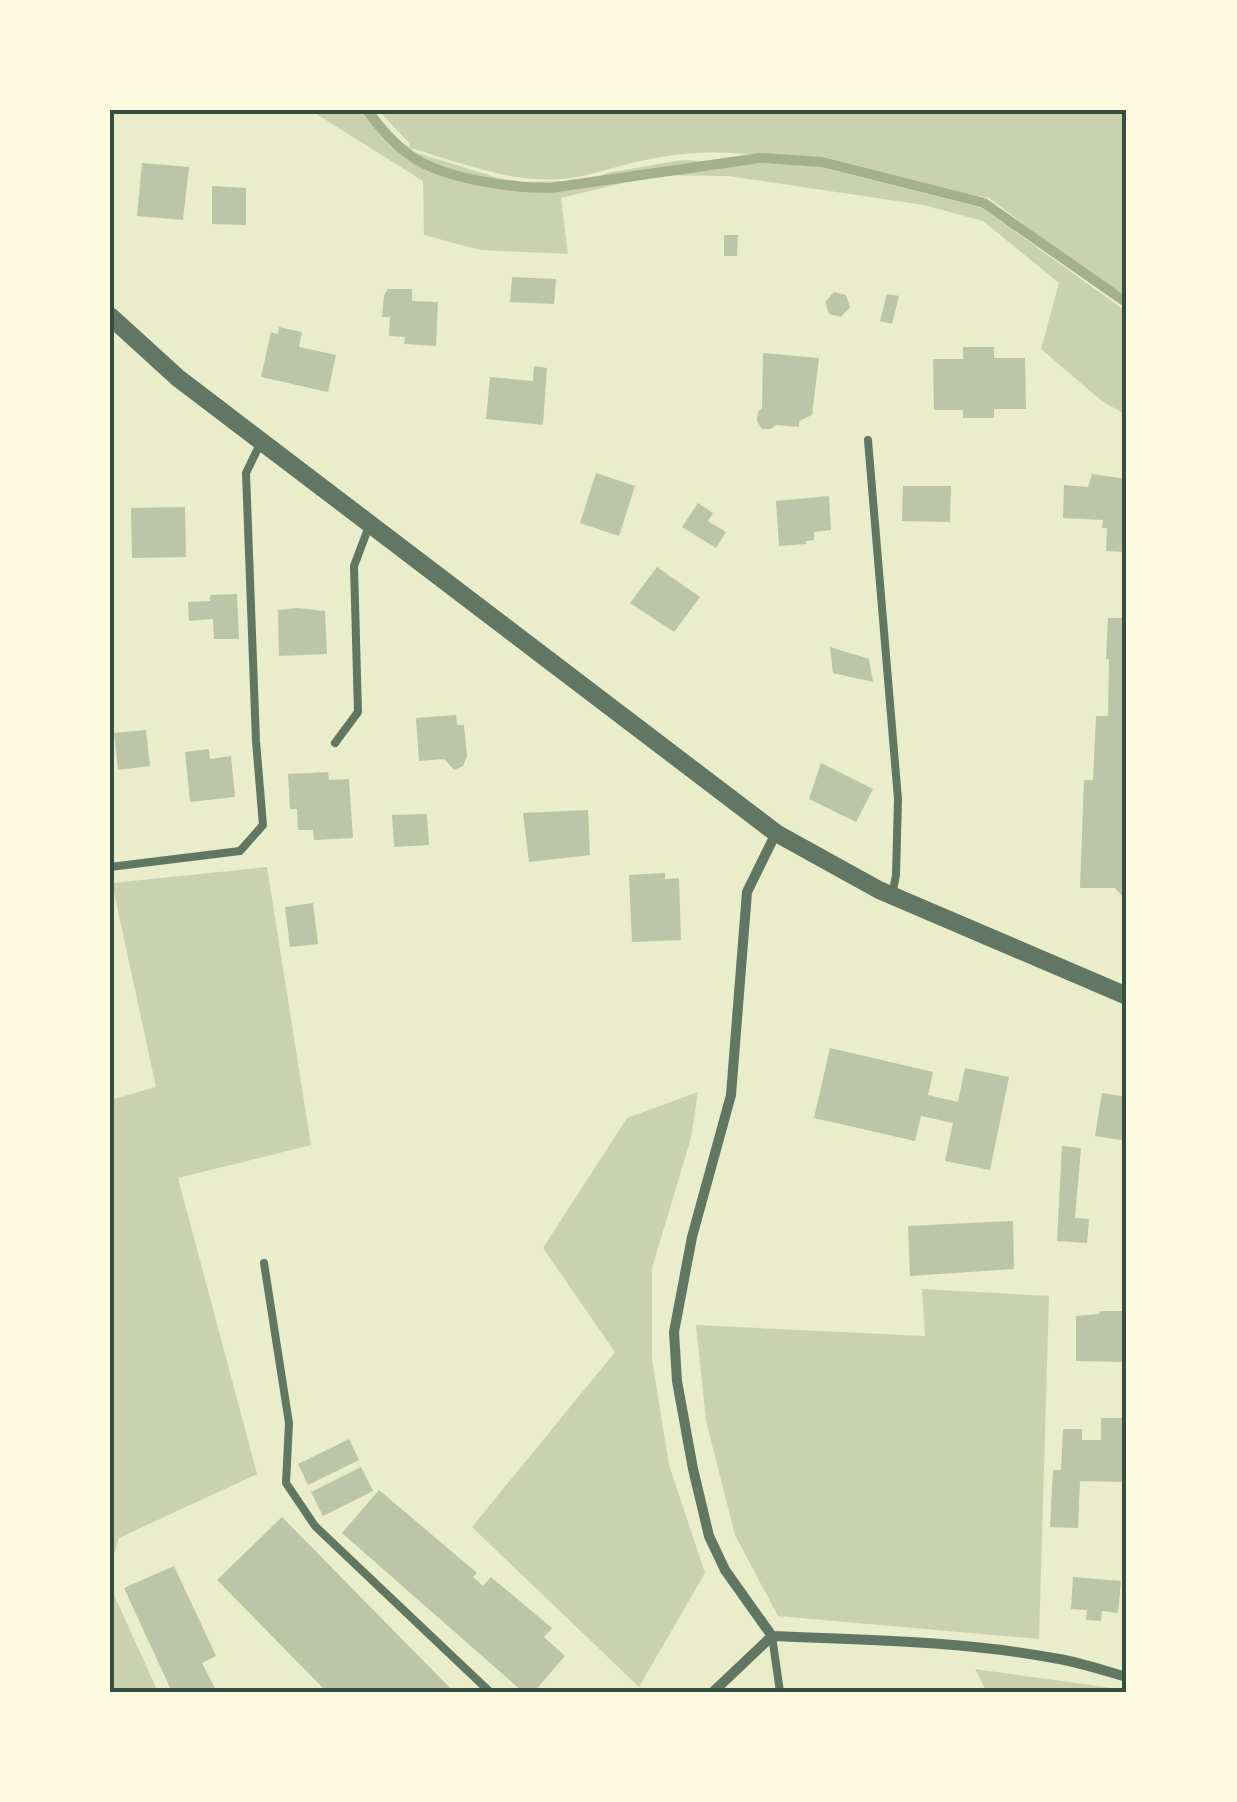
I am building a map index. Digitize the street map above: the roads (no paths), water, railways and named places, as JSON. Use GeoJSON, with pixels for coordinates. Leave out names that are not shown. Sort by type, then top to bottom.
{"type":"FeatureCollection","features":[{"type":"Feature","properties":{"kind":"street"},"geometry":{"type":"LineString","coordinates":[[110,316],[178,378],[776,832],[892,896],[1127,996]]}},
{"type":"Feature","properties":{"kind":"street"},"geometry":{"type":"LineString","coordinates":[[772,1636],[725,1570],[710,1536],[684,1416],[674,1332],[692,1237],[731,1095],[747,892],[776,832]]}},
{"type":"Feature","properties":{"kind":"street"},"geometry":{"type":"LineString","coordinates":[[713,1692],[772,1636],[898,1640],[986,1650],[1060,1659],[1127,1677]]}},
{"type":"Feature","properties":{"kind":"lane"},"geometry":{"type":"LineString","coordinates":[[110,867],[240,851],[263,825],[246,474],[262,440]]}},
{"type":"Feature","properties":{"kind":"lane"},"geometry":{"type":"LineString","coordinates":[[868,440],[898,799],[892,896]]}},
{"type":"Feature","properties":{"kind":"lane"},"geometry":{"type":"LineString","coordinates":[[334,743],[358,712],[354,566],[370,522]]}},
{"type":"Feature","properties":{"kind":"lane"},"geometry":{"type":"LineString","coordinates":[[264,1263],[289,1422],[286,1483],[316,1526],[490,1692]]}},
{"type":"Feature","properties":{"kind":"lane"},"geometry":{"type":"LineString","coordinates":[[772,1636],[780,1692]]}},
{"type":"Feature","properties":{"kind":"waterway"},"geometry":{"type":"LineString","coordinates":[[367,110],[393,141],[425,164],[498,184],[550,188],[760,158],[822,162],[984,203],[1127,303]]}}]}
